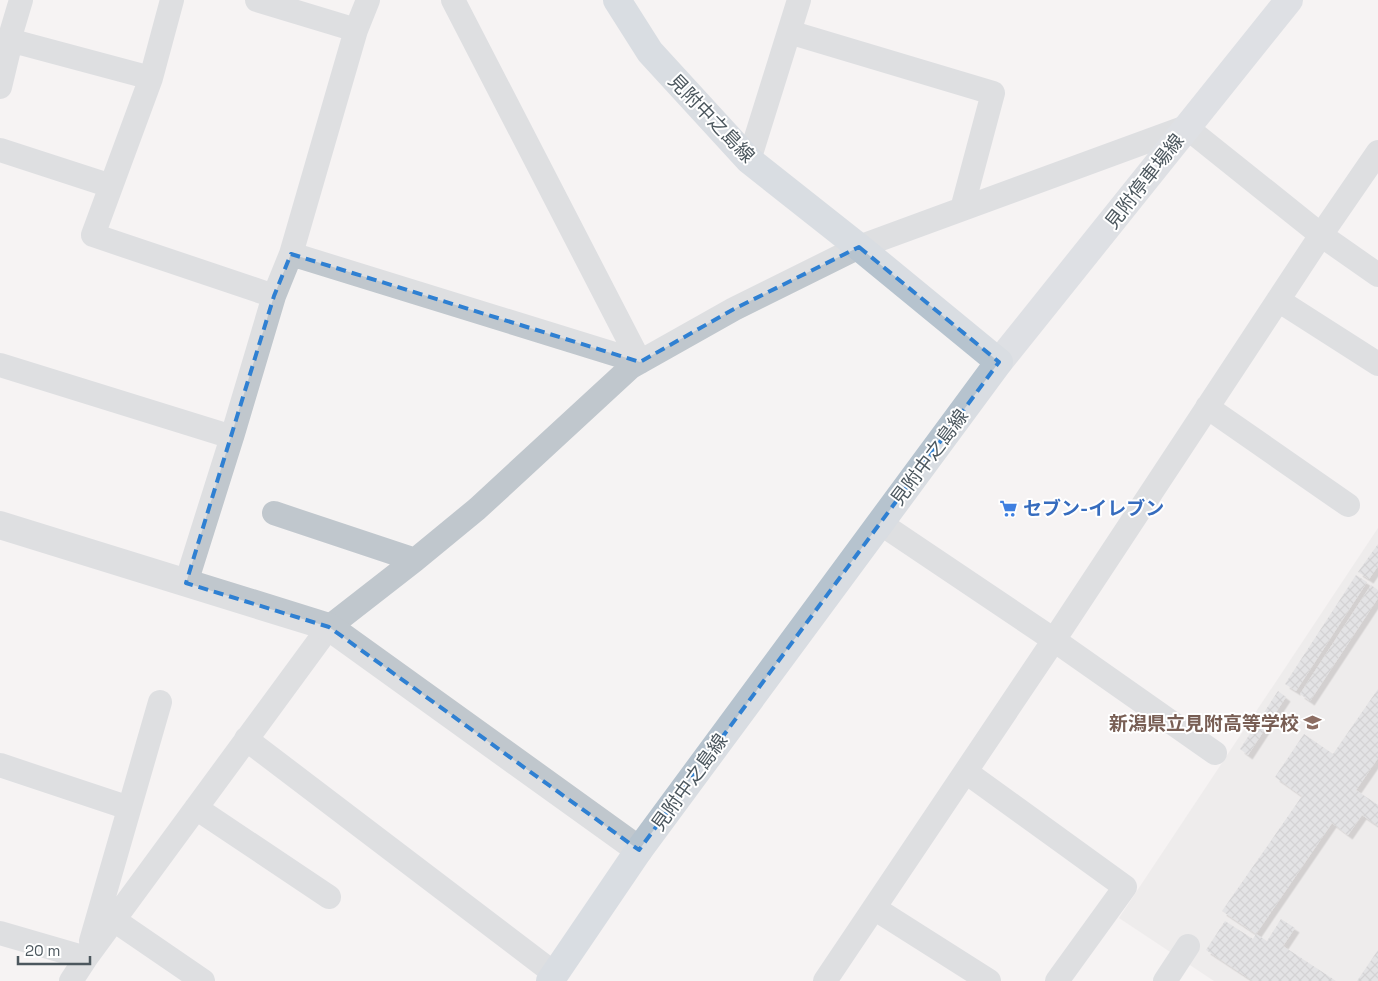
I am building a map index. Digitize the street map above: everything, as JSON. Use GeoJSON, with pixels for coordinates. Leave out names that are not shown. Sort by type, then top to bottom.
{"type":"FeatureCollection","features":[{"type":"Feature","properties":{"kind":"main road","name":"見附中之島線"},"geometry":{"type":"LineString","coordinates":[[557,979],[639,850],[999,362],[749,160],[650,52],[617,0]]}},
{"type":"Feature","properties":{"kind":"main road","name":"見附停車場線"},"geometry":{"type":"LineString","coordinates":[[999,362],[1289,0]]}},
{"type":"Feature","properties":{"kind":"street"},"geometry":{"type":"LineString","coordinates":[[0,87],[11,41],[9,40],[21,0]]}},
{"type":"Feature","properties":{"kind":"street"},"geometry":{"type":"LineString","coordinates":[[172,0],[151,78],[93,235],[274,296]]}},
{"type":"Feature","properties":{"kind":"street"},"geometry":{"type":"LineString","coordinates":[[257,0],[356,30]]}},
{"type":"Feature","properties":{"kind":"street"},"geometry":{"type":"LineString","coordinates":[[186,583],[274,296],[291,254],[356,30],[368,0]]}},
{"type":"Feature","properties":{"kind":"street"},"geometry":{"type":"LineString","coordinates":[[453,0],[640,362]]}},
{"type":"Feature","properties":{"kind":"street"},"geometry":{"type":"LineString","coordinates":[[749,160],[799,0]]}},
{"type":"Feature","properties":{"kind":"street"},"geometry":{"type":"LineString","coordinates":[[789,32],[993,93],[962,209]]}},
{"type":"Feature","properties":{"kind":"street"},"geometry":{"type":"LineString","coordinates":[[11,41],[151,78]]}},
{"type":"Feature","properties":{"kind":"street"},"geometry":{"type":"LineString","coordinates":[[71,981],[329,627],[477,509],[631,367],[734,309],[859,247],[1186,127],[1321,234],[1378,274]]}},
{"type":"Feature","properties":{"kind":"street"},"geometry":{"type":"LineString","coordinates":[[0,150],[111,186]]}},
{"type":"Feature","properties":{"kind":"street"},"geometry":{"type":"LineString","coordinates":[[825,981],[1054,640],[1321,234],[1378,152]]}},
{"type":"Feature","properties":{"kind":"street"},"geometry":{"type":"LineString","coordinates":[[291,254],[640,362]]}},
{"type":"Feature","properties":{"kind":"street"},"geometry":{"type":"LineString","coordinates":[[1278,300],[1378,364]]}},
{"type":"Feature","properties":{"kind":"street"},"geometry":{"type":"LineString","coordinates":[[0,365],[232,437]]}},
{"type":"Feature","properties":{"kind":"street"},"geometry":{"type":"LineString","coordinates":[[1208,407],[1348,505]]}},
{"type":"Feature","properties":{"kind":"street"},"geometry":{"type":"LineString","coordinates":[[274,513],[415,560]]}},
{"type":"Feature","properties":{"kind":"street"},"geometry":{"type":"LineString","coordinates":[[880,523],[1054,640],[1215,754]]}},
{"type":"Feature","properties":{"kind":"street"},"geometry":{"type":"LineString","coordinates":[[0,526],[329,627],[639,850]]}},
{"type":"Feature","properties":{"kind":"street"},"geometry":{"type":"LineString","coordinates":[[86,958],[160,702]]}},
{"type":"Feature","properties":{"kind":"street"},"geometry":{"type":"LineString","coordinates":[[246,739],[557,979]]}},
{"type":"Feature","properties":{"kind":"street"},"geometry":{"type":"LineString","coordinates":[[0,766],[129,808]]}},
{"type":"Feature","properties":{"kind":"street"},"geometry":{"type":"LineString","coordinates":[[966,772],[1125,887],[1057,981]]}},
{"type":"Feature","properties":{"kind":"street"},"geometry":{"type":"LineString","coordinates":[[196,808],[329,897]]}},
{"type":"Feature","properties":{"kind":"street"},"geometry":{"type":"LineString","coordinates":[[874,908],[989,981]]}},
{"type":"Feature","properties":{"kind":"street"},"geometry":{"type":"LineString","coordinates":[[114,920],[203,981]]}},
{"type":"Feature","properties":{"kind":"street"},"geometry":{"type":"LineString","coordinates":[[0,932],[86,958]]}},
{"type":"Feature","properties":{"kind":"street"},"geometry":{"type":"LineString","coordinates":[[1164,981],[1188,946]]}},
{"type":"Feature","properties":{"kind":"highlighted area"},"geometry":{"type":"Polygon","coordinates":[[[859,247],[999,362],[639,850],[329,627],[186,583],[274,296],[291,254],[640,362],[734,309],[859,247]]]}},
{"type":"Feature","properties":{"kind":"shaded area","name":"新潟県立見附高等学校"},"geometry":{"type":"Polygon","coordinates":[[[1378,528],[1378,981],[1214,981],[1119,918],[1378,528]]]}},
{"type":"Feature","properties":{"kind":"building"},"geometry":{"type":"Polygon","coordinates":[[[1378,544],[1378,566],[1369,579],[1358,572],[1378,544]]]}},
{"type":"Feature","properties":{"kind":"building"},"geometry":{"type":"Polygon","coordinates":[[[1356,575],[1367,582],[1296,691],[1285,684],[1356,575]]]}},
{"type":"Feature","properties":{"kind":"building"},"geometry":{"type":"Polygon","coordinates":[[[1371,585],[1378,590],[1378,598],[1310,701],[1300,694],[1371,585]]]}},
{"type":"Feature","properties":{"kind":"building"},"geometry":{"type":"Polygon","coordinates":[[[1378,689],[1378,758],[1356,790],[1378,805],[1378,826],[1362,815],[1348,835],[1332,823],[1256,934],[1222,911],[1302,796],[1275,777],[1304,734],[1333,754],[1378,689]]]}},
{"type":"Feature","properties":{"kind":"building"},"geometry":{"type":"Polygon","coordinates":[[[1278,691],[1286,697],[1248,755],[1240,749],[1278,691]]]}},
{"type":"Feature","properties":{"kind":"building"},"geometry":{"type":"Polygon","coordinates":[[[1281,919],[1295,928],[1283,946],[1336,981],[1253,981],[1206,950],[1225,921],[1253,939],[1256,934],[1267,941],[1281,919]]]}},
{"type":"Feature","properties":{"kind":"building"},"geometry":{"type":"Polygon","coordinates":[[[1378,950],[1378,981],[1357,981],[1378,950]]]}},
{"type":"Feature","properties":{"kind":"place","name":"セブン-イレブン"},"geometry":{"type":"Point","coordinates":[1009,508]}},
{"type":"Feature","properties":{"kind":"place","name":"新潟県立見附高等学校"},"geometry":{"type":"Point","coordinates":[1313,723]}}]}
